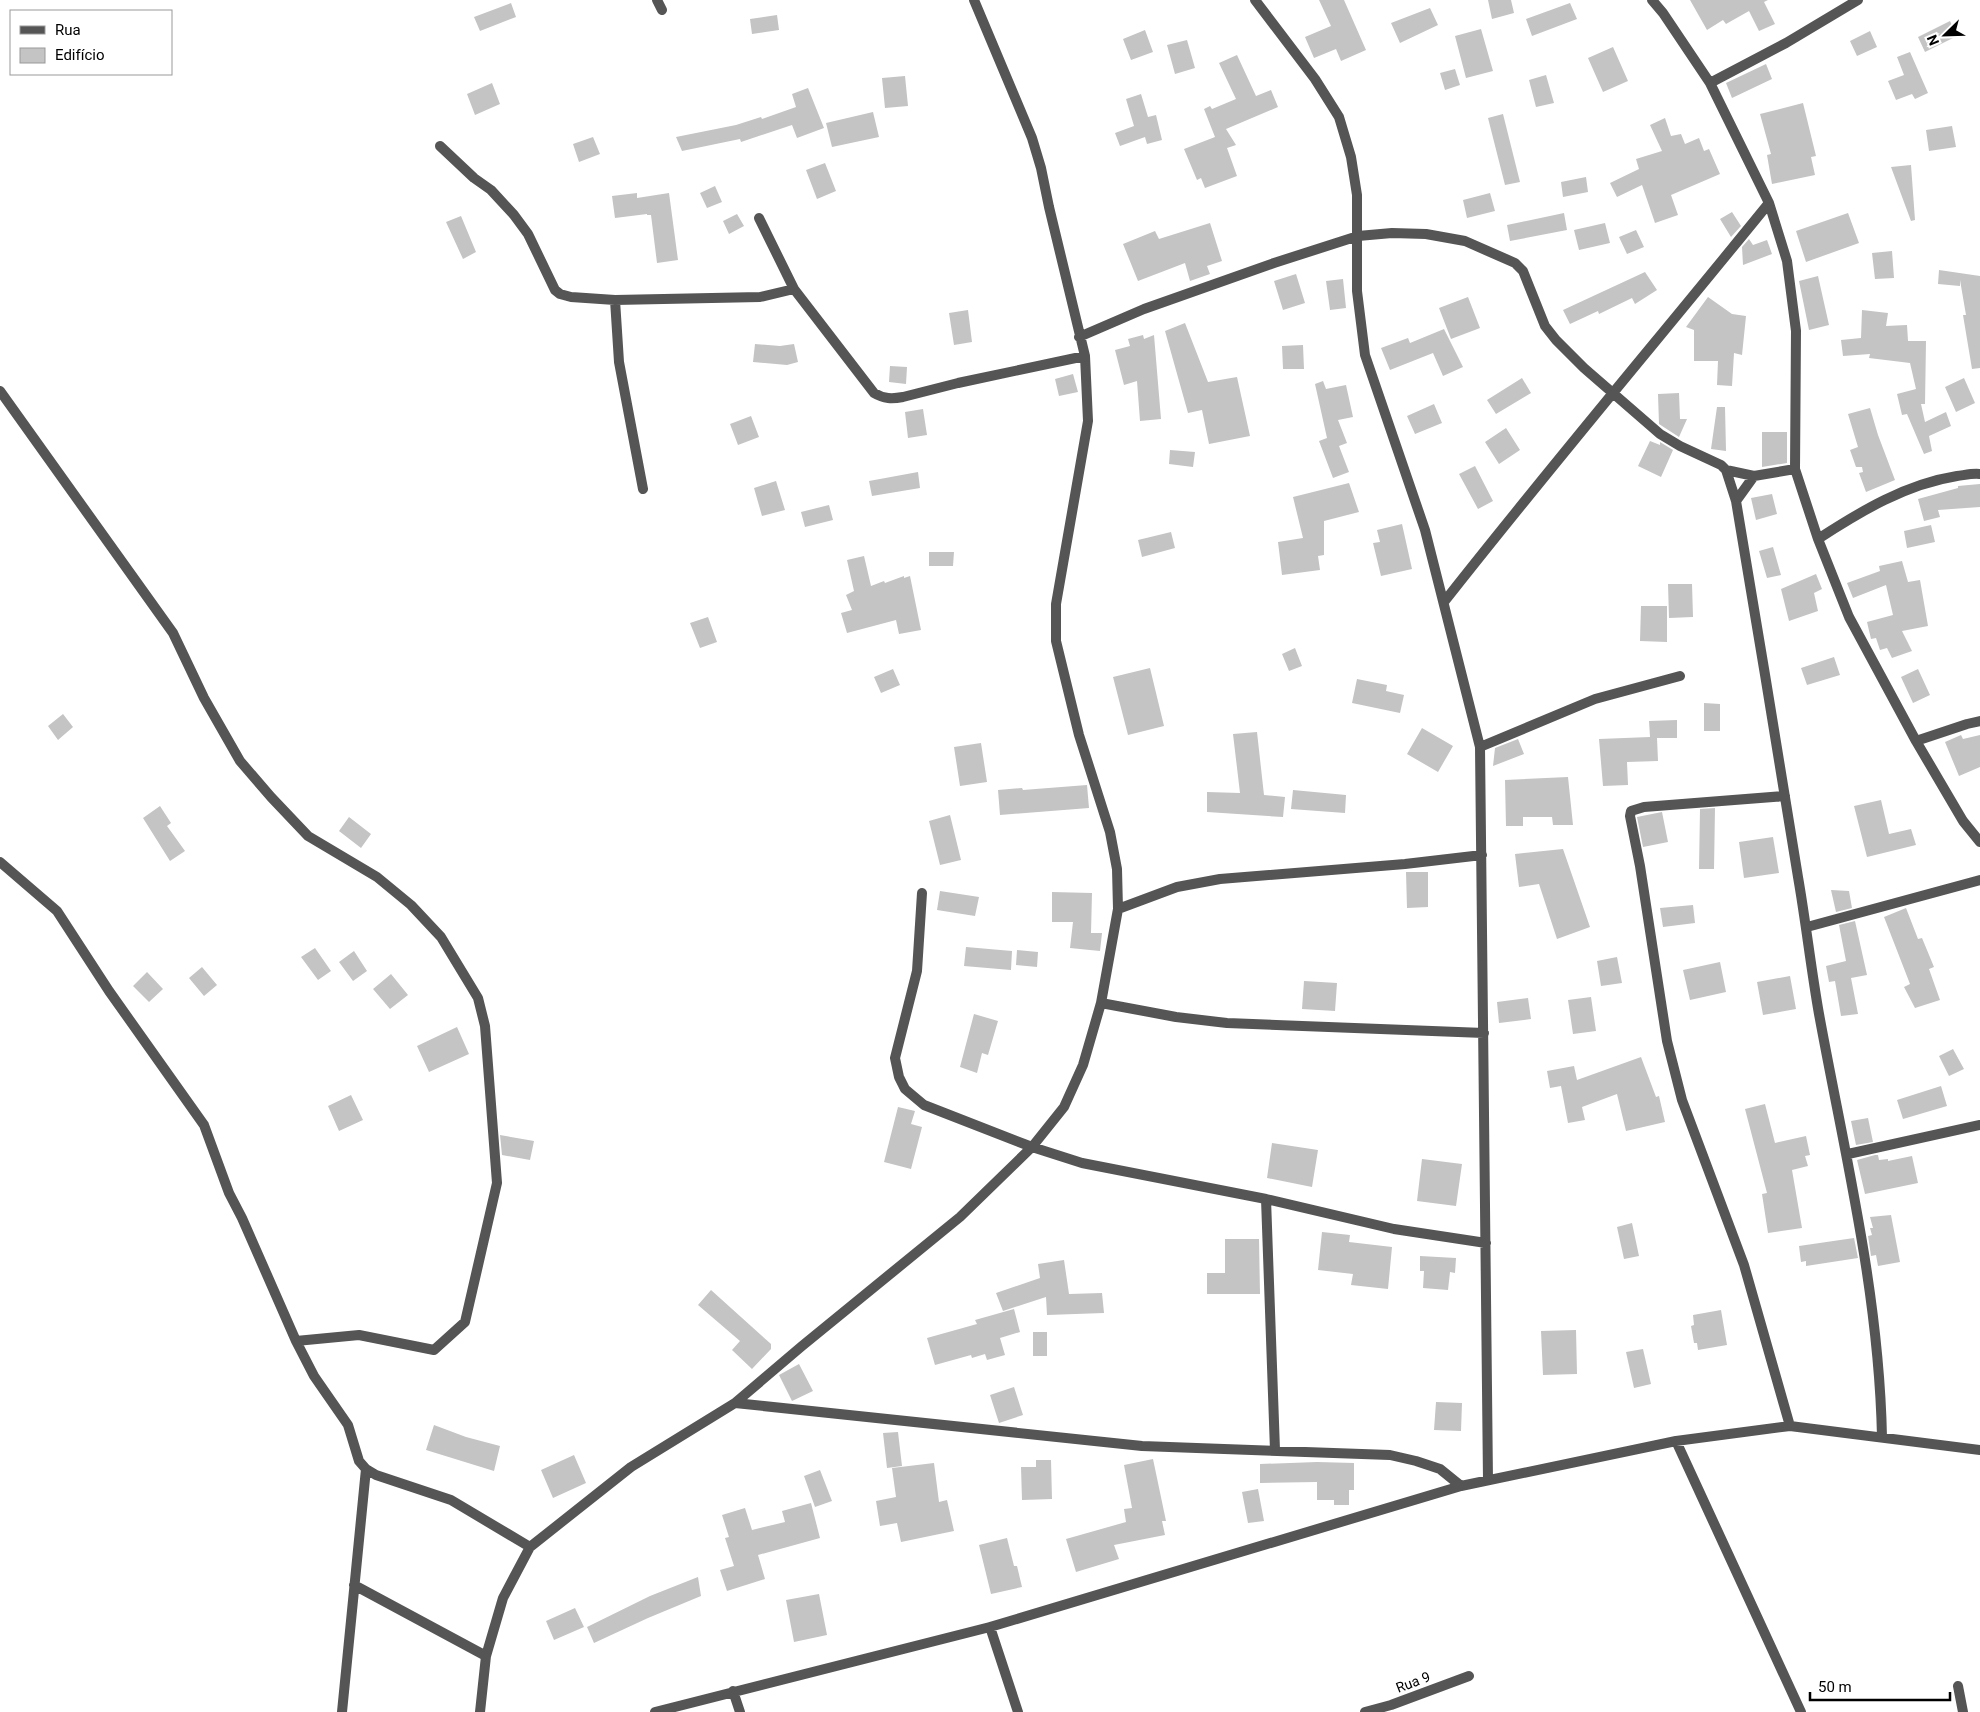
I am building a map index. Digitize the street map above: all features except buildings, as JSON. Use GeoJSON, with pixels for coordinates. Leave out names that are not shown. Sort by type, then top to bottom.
{"type":"FeatureCollection","features":[{"type":"Feature","properties":{"kind":"street"},"geometry":{"type":"LineString","coordinates":[[657,0],[662,10]]}},
{"type":"Feature","properties":{"kind":"street"},"geometry":{"type":"LineString","coordinates":[[480,1712],[486,1656],[502,1598],[530,1547],[631,1467],[735,1403],[960,1217],[1032,1146],[1064,1107],[1083,1065],[1101,1003],[1118,909],[1117,869],[1110,832],[1079,734],[1056,640],[1056,604],[1088,420],[1084,356],[1036,153],[974,0]]}},
{"type":"Feature","properties":{"kind":"street"},"geometry":{"type":"LineString","coordinates":[[1255,0],[1315,79],[1339,117],[1351,156],[1357,196],[1357,291],[1365,354],[1425,530],[1480,747],[1488,1480]]}},
{"type":"Feature","properties":{"kind":"street"},"geometry":{"type":"LineString","coordinates":[[1652,0],[1663,13],[1710,83],[1768,203],[1786,261],[1796,331],[1796,469],[1818,539],[1848,617],[1916,741],[1964,821],[1980,842]]}},
{"type":"Feature","properties":{"kind":"street"},"geometry":{"type":"LineString","coordinates":[[1710,83],[1786,43],[1858,0]]}},
{"type":"Feature","properties":{"kind":"street"},"geometry":{"type":"LineString","coordinates":[[440,146],[474,178],[491,190],[514,215],[528,234],[555,290],[560,294],[571,297],[615,300],[760,297],[794,289]]}},
{"type":"Feature","properties":{"kind":"street"},"geometry":{"type":"LineString","coordinates":[[1444,602],[1526,498],[1614,394],[1768,203]]}},
{"type":"Feature","properties":{"kind":"street"},"geometry":{"type":"LineString","coordinates":[[759,218],[794,289],[874,393],[886,398],[903,397],[958,383],[1084,356]]}},
{"type":"Feature","properties":{"kind":"street"},"geometry":{"type":"LineString","coordinates":[[1080,337],[1161,303],[1274,262],[1358,236],[1392,233],[1426,234],[1465,241],[1515,264],[1523,271],[1542,318],[1556,340],[1584,368],[1660,434],[1680,446],[1712,460],[1726,470],[1754,476],[1796,469]]}},
{"type":"Feature","properties":{"kind":"street"},"geometry":{"type":"LineString","coordinates":[[615,300],[618,362],[643,490]]}},
{"type":"Feature","properties":{"kind":"street"},"geometry":{"type":"LineString","coordinates":[[0,391],[173,633],[204,698],[240,761],[308,836],[378,877],[411,905],[441,938],[478,998],[485,1026],[497,1183],[465,1322],[434,1350],[359,1335],[296,1341]]}},
{"type":"Feature","properties":{"kind":"street"},"geometry":{"type":"LineString","coordinates":[[1726,470],[1736,501],[1819,1013],[1848,1154],[1875,1323],[1881,1382],[1882,1438]]}},
{"type":"Feature","properties":{"kind":"street"},"geometry":{"type":"LineString","coordinates":[[1818,539],[1868,507],[1897,494],[1941,479],[1980,474]]}},
{"type":"Feature","properties":{"kind":"street"},"geometry":{"type":"LineString","coordinates":[[1736,501],[1754,476]]}},
{"type":"Feature","properties":{"kind":"street"},"geometry":{"type":"LineString","coordinates":[[1480,747],[1595,699],[1680,676]]}},
{"type":"Feature","properties":{"kind":"street"},"geometry":{"type":"LineString","coordinates":[[1916,741],[1980,721]]}},
{"type":"Feature","properties":{"kind":"street"},"geometry":{"type":"LineString","coordinates":[[1785,796],[1644,807],[1631,811],[1630,816],[1640,866],[1667,1041],[1682,1100],[1744,1265],[1790,1426]]}},
{"type":"Feature","properties":{"kind":"street"},"geometry":{"type":"LineString","coordinates":[[1118,909],[1177,886],[1220,879],[1405,864],[1482,855]]}},
{"type":"Feature","properties":{"kind":"street"},"geometry":{"type":"LineString","coordinates":[[0,862],[56,911],[109,991],[204,1125],[229,1193],[242,1218],[296,1341],[314,1376],[348,1425],[359,1461],[366,1470],[451,1500],[530,1547]]}},
{"type":"Feature","properties":{"kind":"street"},"geometry":{"type":"LineString","coordinates":[[1806,927],[1980,880]]}},
{"type":"Feature","properties":{"kind":"street"},"geometry":{"type":"LineString","coordinates":[[922,893],[917,971],[895,1058],[904,1089],[924,1105],[1082,1163],[1266,1199],[1394,1229],[1486,1243]]}},
{"type":"Feature","properties":{"kind":"street"},"geometry":{"type":"LineString","coordinates":[[1101,1003],[1227,1024],[1484,1033]]}},
{"type":"Feature","properties":{"kind":"street"},"geometry":{"type":"LineString","coordinates":[[1848,1154],[1980,1125]]}},
{"type":"Feature","properties":{"kind":"street"},"geometry":{"type":"LineString","coordinates":[[1266,1199],[1275,1450]]}},
{"type":"Feature","properties":{"kind":"street"},"geometry":{"type":"LineString","coordinates":[[735,1403],[1142,1446],[1390,1455],[1440,1469],[1461,1486]]}},
{"type":"Feature","properties":{"kind":"street"},"geometry":{"type":"LineString","coordinates":[[655,1712],[990,1627],[1461,1486],[1676,1441],[1790,1426],[1980,1450]]}},
{"type":"Feature","properties":{"kind":"street"},"geometry":{"type":"LineString","coordinates":[[1676,1441],[1801,1712]]}},
{"type":"Feature","properties":{"kind":"street"},"geometry":{"type":"LineString","coordinates":[[342,1712],[366,1470]]}},
{"type":"Feature","properties":{"kind":"street"},"geometry":{"type":"LineString","coordinates":[[354,1585],[486,1656]]}},
{"type":"Feature","properties":{"kind":"street"},"geometry":{"type":"LineString","coordinates":[[990,1627],[1018,1712]]}},
{"type":"Feature","properties":{"kind":"street","name":"Rua 9"},"geometry":{"type":"LineString","coordinates":[[1365,1712],[1391,1705],[1469,1676]]}},
{"type":"Feature","properties":{"kind":"street"},"geometry":{"type":"LineString","coordinates":[[1958,1686],[1963,1712]]}},
{"type":"Feature","properties":{"kind":"street"},"geometry":{"type":"LineString","coordinates":[[733,1691],[740,1712]]}}]}
